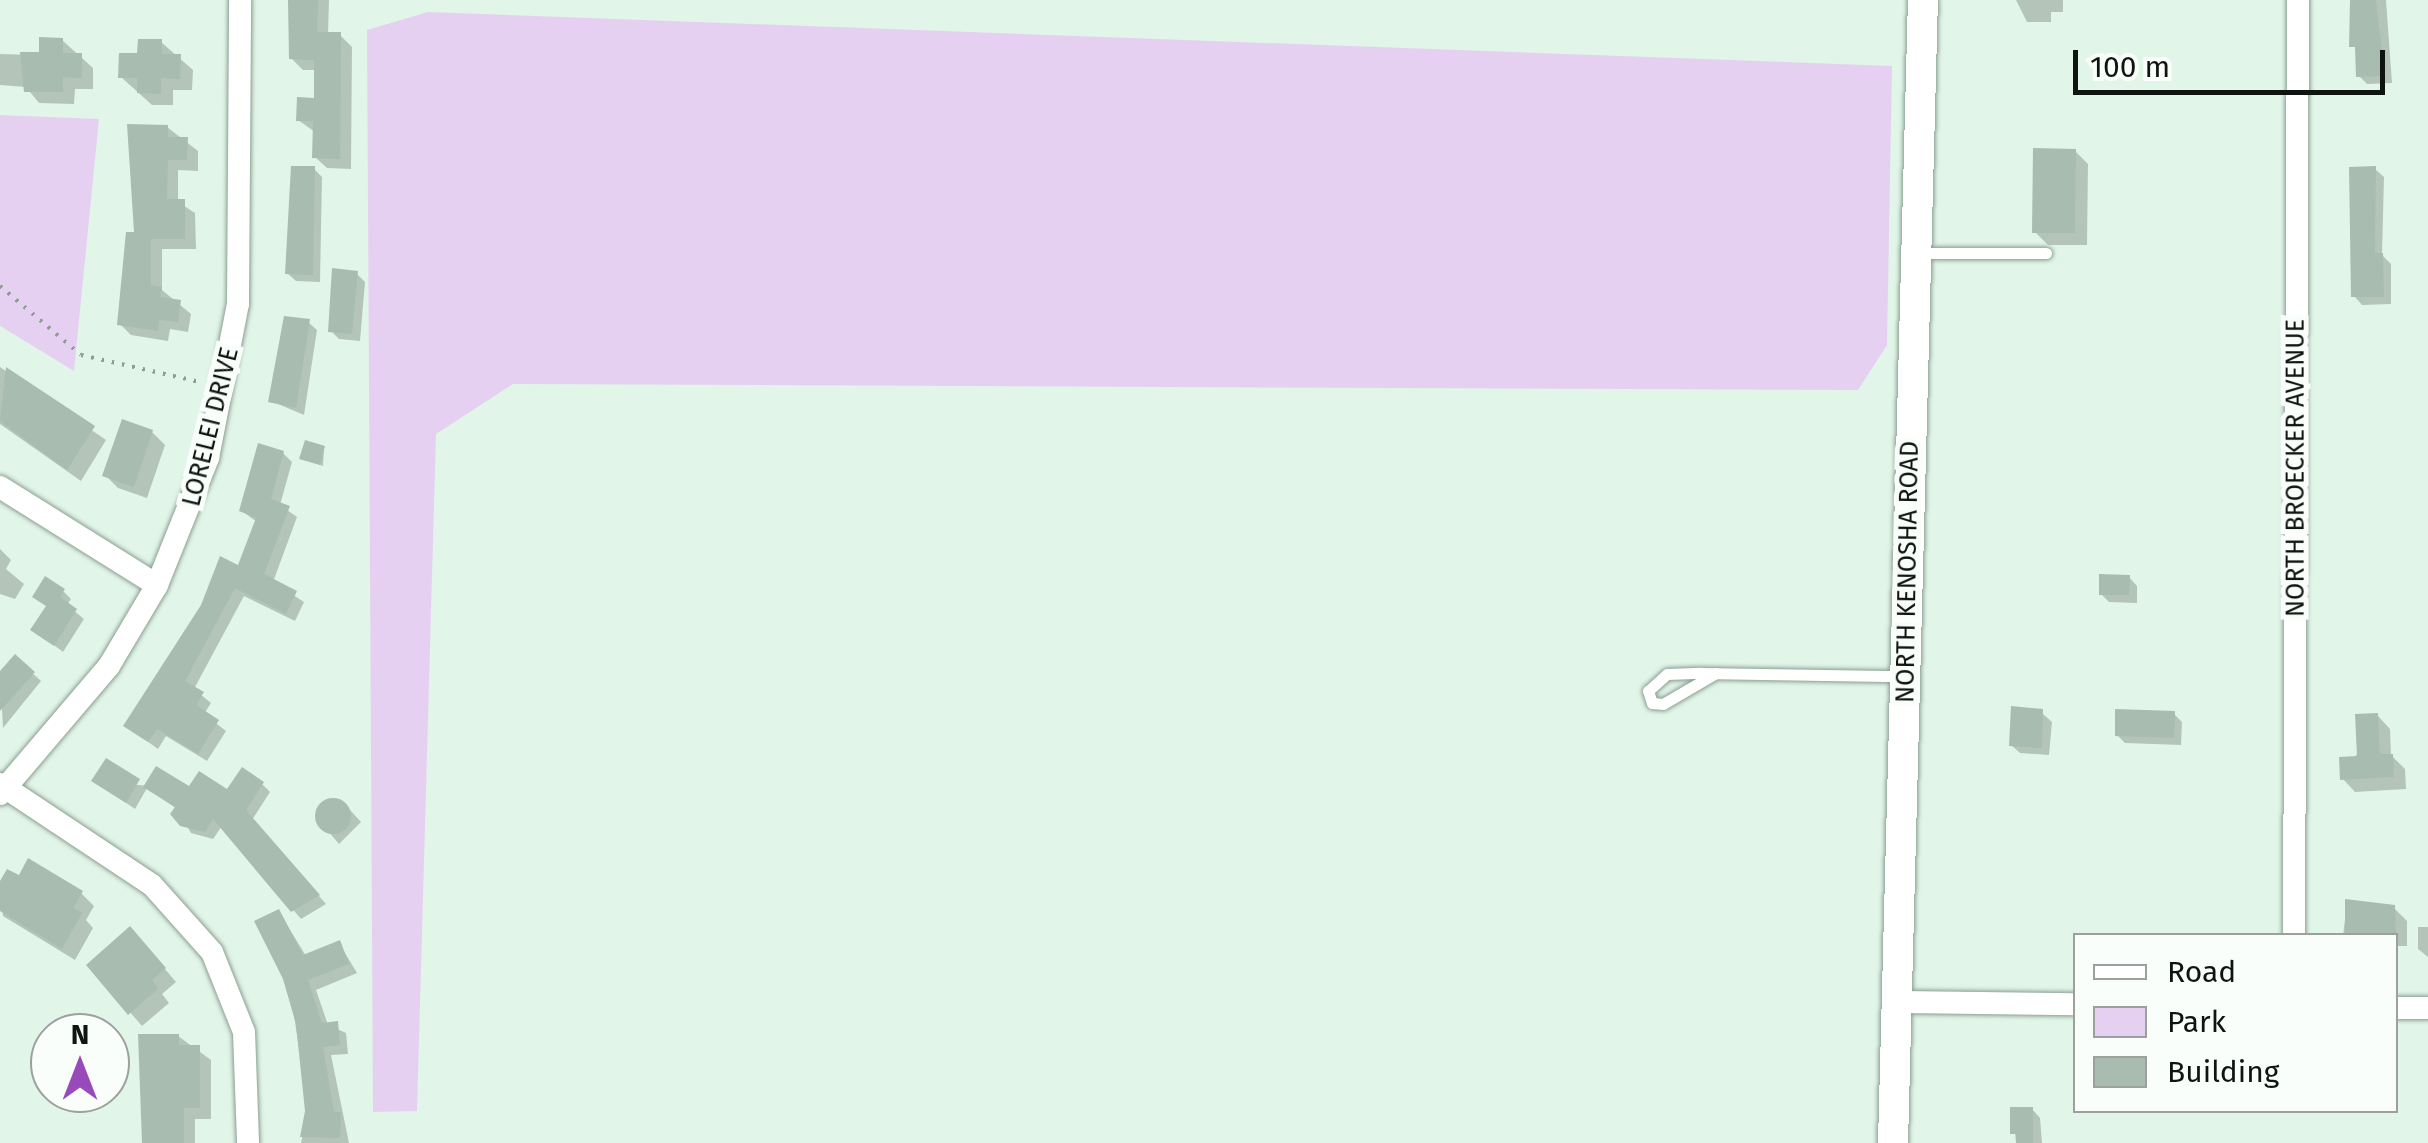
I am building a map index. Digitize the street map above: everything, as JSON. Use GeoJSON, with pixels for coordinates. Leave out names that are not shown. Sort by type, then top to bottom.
{"type":"FeatureCollection","features":[{"type":"Feature","properties":{"kind":"street","name":"LORELEI DRIVE"},"geometry":{"type":"LineString","coordinates":[[2,789],[80,706],[157,585],[208,458],[224,387],[241,255],[240,0]]}},
{"type":"Feature","properties":{"kind":"street","name":"NORTH KENOSHA ROAD"},"geometry":{"type":"LineString","coordinates":[[1893,1143],[1901,1002],[1923,0]]}},
{"type":"Feature","properties":{"kind":"street","name":"NORTH BROECKER AVENUE"},"geometry":{"type":"LineString","coordinates":[[2294,933],[2298,0]]}},
{"type":"Feature","properties":{"kind":"street"},"geometry":{"type":"LineString","coordinates":[[0,487],[157,585]]}},
{"type":"Feature","properties":{"kind":"street"},"geometry":{"type":"LineString","coordinates":[[2,789],[152,886],[212,952],[244,1032],[248,1143]]}},
{"type":"Feature","properties":{"kind":"street"},"geometry":{"type":"LineString","coordinates":[[1901,1002],[2073,1004]]}},
{"type":"Feature","properties":{"kind":"street"},"geometry":{"type":"LineString","coordinates":[[2398,1008],[2428,1008]]}},
{"type":"Feature","properties":{"kind":"lane"},"geometry":{"type":"LineString","coordinates":[[1916,254],[2046,253]]}},
{"type":"Feature","properties":{"kind":"lane"},"geometry":{"type":"LineString","coordinates":[[1716,673],[1663,704],[1652,703],[1648,691],[1667,674],[1716,673],[1906,676]]}},
{"type":"Feature","properties":{"kind":"path"},"geometry":{"type":"LineString","coordinates":[[0,286],[81,355],[224,387]]}},
{"type":"Feature","properties":{"kind":"green space"},"geometry":{"type":"Polygon","coordinates":[[[428,12],[1892,66],[1887,345],[1858,390],[513,384],[436,434],[417,1111],[373,1112],[367,30],[428,12]]]}},
{"type":"Feature","properties":{"kind":"green space"},"geometry":{"type":"Polygon","coordinates":[[[0,115],[99,119],[74,371],[0,326],[0,115]]]}},
{"type":"Feature","properties":{"kind":"building"},"geometry":{"type":"Polygon","coordinates":[[[288,0],[318,0],[317,32],[341,32],[340,159],[312,158],[313,121],[296,121],[297,97],[314,98],[314,60],[289,59],[288,0]]]}},
{"type":"Feature","properties":{"kind":"building"},"geometry":{"type":"Polygon","coordinates":[[[2350,0],[2376,0],[2385,76],[2356,77],[2355,47],[2349,47],[2350,0]]]}},
{"type":"Feature","properties":{"kind":"building"},"geometry":{"type":"Polygon","coordinates":[[[39,37],[63,38],[63,53],[82,53],[82,78],[63,77],[63,92],[24,92],[20,52],[39,52],[39,37]]]}},
{"type":"Feature","properties":{"kind":"building"},"geometry":{"type":"Polygon","coordinates":[[[138,39],[162,39],[162,54],[181,54],[180,79],[161,78],[161,94],[137,93],[137,78],[118,78],[119,53],[137,53],[138,39]]]}},
{"type":"Feature","properties":{"kind":"building"},"geometry":{"type":"Polygon","coordinates":[[[127,124],[168,125],[168,137],[188,137],[187,160],[168,160],[167,199],[185,199],[185,239],[151,239],[151,285],[162,287],[160,297],[181,300],[178,322],[159,320],[158,331],[117,325],[126,232],[134,232],[127,124]]]}},
{"type":"Feature","properties":{"kind":"building"},"geometry":{"type":"Polygon","coordinates":[[[2033,148],[2076,149],[2075,233],[2032,233],[2033,148]]]}},
{"type":"Feature","properties":{"kind":"building"},"geometry":{"type":"Polygon","coordinates":[[[291,166],[315,166],[313,275],[285,274],[291,166]]]}},
{"type":"Feature","properties":{"kind":"building"},"geometry":{"type":"Polygon","coordinates":[[[2376,166],[2375,253],[2383,253],[2384,297],[2351,297],[2349,167],[2376,166]]]}},
{"type":"Feature","properties":{"kind":"building"},"geometry":{"type":"Polygon","coordinates":[[[332,268],[358,271],[352,334],[328,332],[332,268]]]}},
{"type":"Feature","properties":{"kind":"building"},"geometry":{"type":"Polygon","coordinates":[[[284,316],[310,319],[296,408],[268,402],[284,316]]]}},
{"type":"Feature","properties":{"kind":"building"},"geometry":{"type":"Polygon","coordinates":[[[6,367],[95,426],[67,470],[0,421],[6,367]]]}},
{"type":"Feature","properties":{"kind":"building"},"geometry":{"type":"Polygon","coordinates":[[[122,419],[153,430],[134,487],[102,476],[122,419]]]}},
{"type":"Feature","properties":{"kind":"building"},"geometry":{"type":"Polygon","coordinates":[[[305,440],[325,446],[320,465],[299,459],[305,440]]]}},
{"type":"Feature","properties":{"kind":"building"},"geometry":{"type":"Polygon","coordinates":[[[258,443],[284,451],[271,499],[290,506],[264,574],[297,591],[286,614],[235,588],[185,681],[204,692],[196,705],[219,720],[198,754],[157,729],[148,742],[123,726],[201,605],[220,556],[238,565],[256,518],[239,511],[258,443]]]}},
{"type":"Feature","properties":{"kind":"building"},"geometry":{"type":"Polygon","coordinates":[[[2099,574],[2130,575],[2129,595],[2099,595],[2099,574]]]}},
{"type":"Feature","properties":{"kind":"building"},"geometry":{"type":"Polygon","coordinates":[[[45,576],[65,589],[60,597],[77,609],[54,646],[30,630],[46,606],[32,597],[45,576]]]}},
{"type":"Feature","properties":{"kind":"building"},"geometry":{"type":"Polygon","coordinates":[[[15,654],[35,672],[0,711],[0,671],[15,654]]]}},
{"type":"Feature","properties":{"kind":"building"},"geometry":{"type":"Polygon","coordinates":[[[2011,706],[2043,709],[2042,748],[2009,746],[2011,706]]]}},
{"type":"Feature","properties":{"kind":"building"},"geometry":{"type":"Polygon","coordinates":[[[2115,709],[2175,711],[2174,738],[2115,736],[2115,709]]]}},
{"type":"Feature","properties":{"kind":"building"},"geometry":{"type":"Polygon","coordinates":[[[2378,713],[2380,754],[2393,754],[2394,777],[2340,780],[2339,757],[2357,756],[2355,714],[2378,713]]]}},
{"type":"Feature","properties":{"kind":"building"},"geometry":{"type":"Polygon","coordinates":[[[106,758],[140,779],[126,803],[91,781],[106,758]]]}},
{"type":"Feature","properties":{"kind":"building"},"geometry":{"type":"Polygon","coordinates":[[[156,766],[189,786],[199,771],[227,789],[242,767],[264,782],[246,810],[320,895],[291,912],[213,819],[205,832],[180,826],[170,814],[175,807],[143,787],[156,766]]]}},
{"type":"Feature","properties":{"kind":"building"},"geometry":{"type":"Polygon","coordinates":[[[333,798],[345,804],[351,816],[345,828],[333,834],[321,828],[315,816],[321,804],[333,798]]]}},
{"type":"Feature","properties":{"kind":"building"},"geometry":{"type":"Polygon","coordinates":[[[28,858],[83,891],[73,908],[82,913],[62,949],[0,911],[0,881],[7,869],[19,875],[28,858]]]}},
{"type":"Feature","properties":{"kind":"building"},"geometry":{"type":"Polygon","coordinates":[[[2345,899],[2395,905],[2396,933],[2345,933],[2345,899]]]}},
{"type":"Feature","properties":{"kind":"building"},"geometry":{"type":"Polygon","coordinates":[[[279,909],[303,955],[340,940],[349,964],[308,980],[322,1023],[338,1021],[340,1045],[323,1047],[334,1112],[341,1112],[340,1138],[300,1137],[305,1111],[296,1024],[283,979],[254,921],[279,909]]]}},
{"type":"Feature","properties":{"kind":"building"},"geometry":{"type":"Polygon","coordinates":[[[130,926],[166,968],[152,980],[158,989],[130,1013],[86,965],[130,926]]]}},
{"type":"Feature","properties":{"kind":"building"},"geometry":{"type":"Polygon","coordinates":[[[138,1034],[179,1034],[179,1045],[200,1045],[200,1108],[184,1108],[184,1143],[142,1143],[138,1034]]]}},
{"type":"Feature","properties":{"kind":"building"},"geometry":{"type":"Polygon","coordinates":[[[2010,1107],[2033,1107],[2033,1143],[2016,1143],[2016,1134],[2010,1134],[2010,1107]]]}}]}
